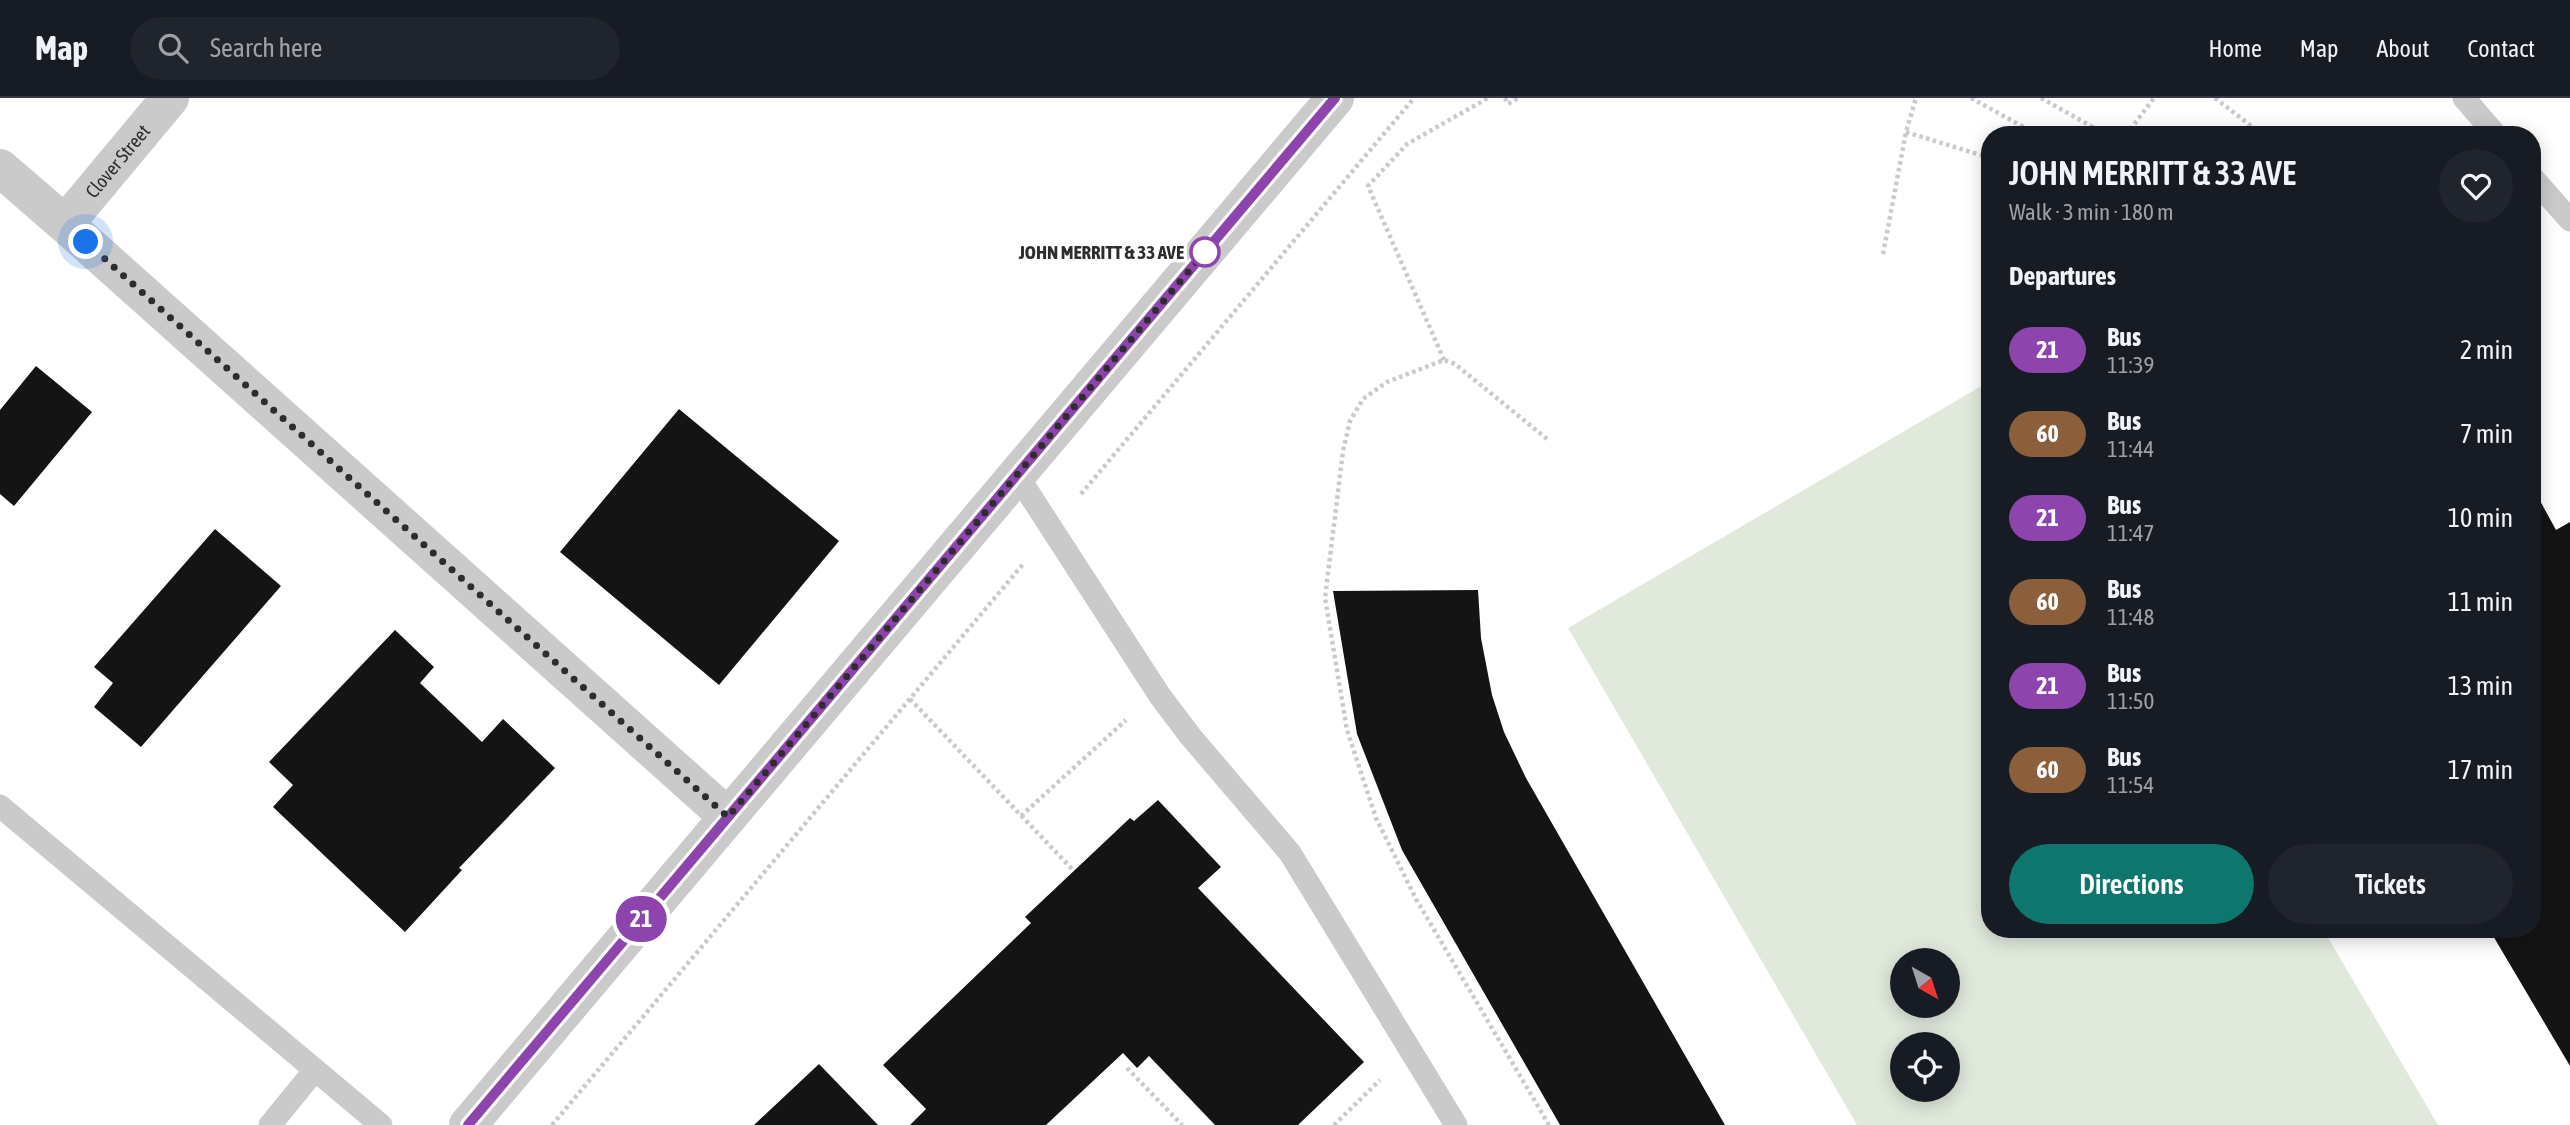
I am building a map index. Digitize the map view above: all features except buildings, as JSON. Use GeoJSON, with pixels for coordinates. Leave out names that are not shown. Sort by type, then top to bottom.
{"type":"FeatureCollection","features":[{"type":"Feature","properties":{"kind":"street","name":"Clover Street"},"geometry":{"type":"LineString","coordinates":[[65,224],[170,98]]}},
{"type":"Feature","properties":{"kind":"street"},"geometry":{"type":"LineString","coordinates":[[481,1120],[728,817],[1335,98]]}},
{"type":"Feature","properties":{"kind":"street"},"geometry":{"type":"LineString","coordinates":[[0,169],[65,224],[728,817]]}},
{"type":"Feature","properties":{"kind":"lane"},"geometry":{"type":"LineString","coordinates":[[2464,98],[2488,126]]}},
{"type":"Feature","properties":{"kind":"lane"},"geometry":{"type":"LineString","coordinates":[[2541,187],[2570,220]]}},
{"type":"Feature","properties":{"kind":"lane"},"geometry":{"type":"LineString","coordinates":[[1017,475],[1157,691],[1191,737],[1290,853],[1456,1125]]}},
{"type":"Feature","properties":{"kind":"lane"},"geometry":{"type":"LineString","coordinates":[[0,806],[380,1125]]}},
{"type":"Feature","properties":{"kind":"lane"},"geometry":{"type":"LineString","coordinates":[[270,1125],[315,1070]]}},
{"type":"Feature","properties":{"kind":"path"},"geometry":{"type":"LineString","coordinates":[[552,1125],[1414,98]]}},
{"type":"Feature","properties":{"kind":"path"},"geometry":{"type":"LineString","coordinates":[[1444,360],[1368,186],[1408,144],[1488,98]]}},
{"type":"Feature","properties":{"kind":"path"},"geometry":{"type":"LineString","coordinates":[[1505,98],[1508,104],[1518,98]]}},
{"type":"Feature","properties":{"kind":"path"},"geometry":{"type":"LineString","coordinates":[[1882,254],[1906,132],[1916,98]]}},
{"type":"Feature","properties":{"kind":"path"},"geometry":{"type":"LineString","coordinates":[[1971,98],[2022,126]]}},
{"type":"Feature","properties":{"kind":"path"},"geometry":{"type":"LineString","coordinates":[[2041,98],[2091,126]]}},
{"type":"Feature","properties":{"kind":"path"},"geometry":{"type":"LineString","coordinates":[[2133,126],[2154,98]]}},
{"type":"Feature","properties":{"kind":"path"},"geometry":{"type":"LineString","coordinates":[[2215,98],[2251,126]]}},
{"type":"Feature","properties":{"kind":"path"},"geometry":{"type":"LineString","coordinates":[[1906,132],[1981,155]]}},
{"type":"Feature","properties":{"kind":"path"},"geometry":{"type":"LineString","coordinates":[[1547,439],[1455,364],[1444,360],[1387,382],[1363,399],[1350,421],[1343,451],[1325,598],[1347,730],[1377,818],[1416,899],[1549,1125]]}},
{"type":"Feature","properties":{"kind":"path"},"geometry":{"type":"LineString","coordinates":[[1021,816],[1157,691]]}},
{"type":"Feature","properties":{"kind":"path"},"geometry":{"type":"LineString","coordinates":[[910,699],[1074,871]]}},
{"type":"Feature","properties":{"kind":"path"},"geometry":{"type":"LineString","coordinates":[[1334,1125],[1410,1051]]}},
{"type":"Feature","properties":{"kind":"path"},"geometry":{"type":"LineString","coordinates":[[1127,1068],[1182,1125]]}},
{"type":"Feature","properties":{"kind":"shaded area"},"geometry":{"type":"Polygon","coordinates":[[[1981,386],[1981,938],[2328,938],[2438,1125],[1857,1125],[1568,628],[1981,386]]]}},
{"type":"Feature","properties":{"kind":"bus line","name":"21"},"geometry":{"type":"LineString","coordinates":[[468,1125],[1335,98]]}},
{"type":"Feature","properties":{"kind":"place","name":"JOHN MERRITT & 33 AVE"},"geometry":{"type":"Point","coordinates":[1205,252]}},
{"type":"Feature","properties":{"kind":"route"},"geometry":{"type":"LineString","coordinates":[[86,242],[728,817],[1205,252]]}}]}
